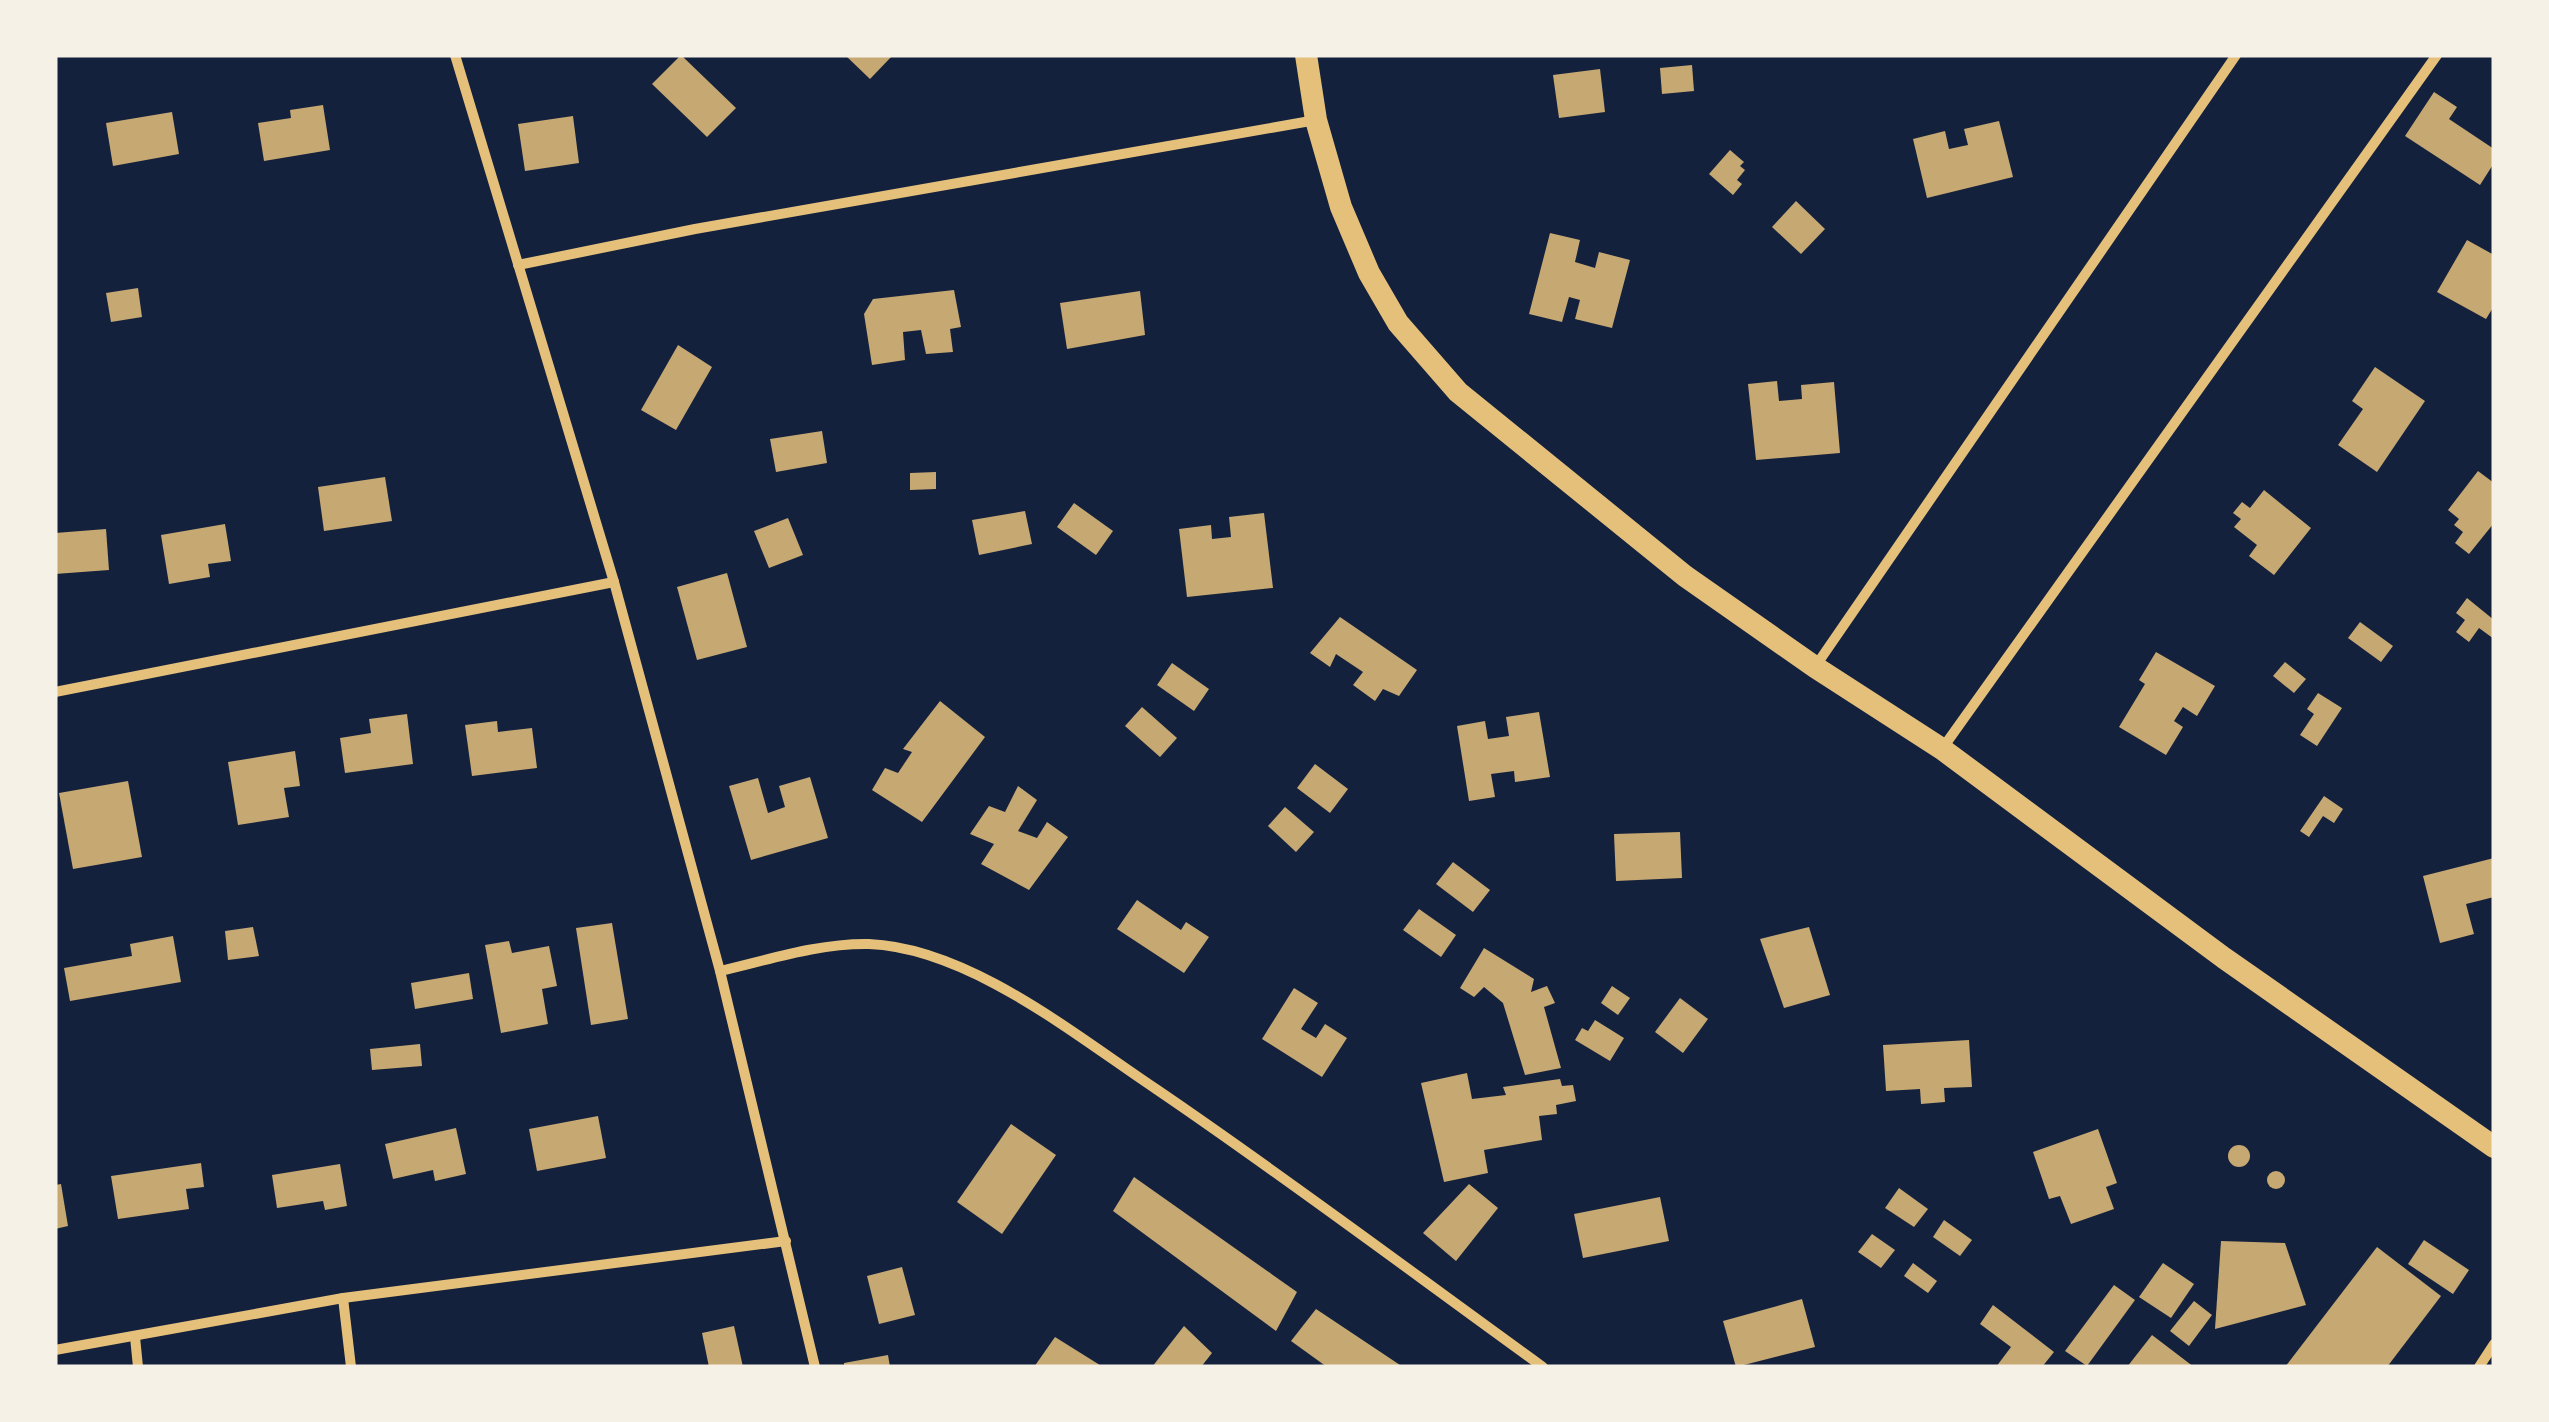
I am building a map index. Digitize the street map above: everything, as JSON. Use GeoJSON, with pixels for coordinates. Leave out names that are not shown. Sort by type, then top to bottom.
{"type":"FeatureCollection","features":[{"type":"Feature","properties":{"kind":"highway"},"geometry":{"type":"LineString","coordinates":[[1306,55],[1316,120],[1341,208],[1369,272],[1398,323],[1458,392],[1685,576],[1942,750],[2224,958],[2494,1147]]}},
{"type":"Feature","properties":{"kind":"street"},"geometry":{"type":"LineString","coordinates":[[455,55],[614,582],[720,970],[816,1367]]}},
{"type":"Feature","properties":{"kind":"street"},"geometry":{"type":"LineString","coordinates":[[1815,667],[2236,55]]}},
{"type":"Feature","properties":{"kind":"street"},"geometry":{"type":"LineString","coordinates":[[1942,750],[2436,55]]}},
{"type":"Feature","properties":{"kind":"street"},"geometry":{"type":"LineString","coordinates":[[518,266],[695,229],[1316,120]]}},
{"type":"Feature","properties":{"kind":"street"},"geometry":{"type":"LineString","coordinates":[[55,692],[614,582]]}},
{"type":"Feature","properties":{"kind":"street"},"geometry":{"type":"LineString","coordinates":[[720,970],[823,948],[871,944],[936,958],[1014,993],[1227,1138],[1542,1367]]}},
{"type":"Feature","properties":{"kind":"street"},"geometry":{"type":"LineString","coordinates":[[55,1350],[343,1298],[786,1241]]}},
{"type":"Feature","properties":{"kind":"street"},"geometry":{"type":"LineString","coordinates":[[343,1298],[352,1367]]}},
{"type":"Feature","properties":{"kind":"street"},"geometry":{"type":"LineString","coordinates":[[135,1337],[138,1367]]}},
{"type":"Feature","properties":{"kind":"street"},"geometry":{"type":"LineString","coordinates":[[2479,1367],[2494,1344]]}},
{"type":"Feature","properties":{"kind":"building"},"geometry":{"type":"Polygon","coordinates":[[[681,55],[736,108],[707,137],[652,84],[681,55]]]}},
{"type":"Feature","properties":{"kind":"building"},"geometry":{"type":"Polygon","coordinates":[[[845,55],[893,55],[870,79],[845,55]]]}},
{"type":"Feature","properties":{"kind":"building"},"geometry":{"type":"Polygon","coordinates":[[[1692,65],[1694,91],[1662,94],[1660,68],[1692,65]]]}},
{"type":"Feature","properties":{"kind":"building"},"geometry":{"type":"Polygon","coordinates":[[[1600,69],[1605,112],[1559,118],[1553,75],[1600,69]]]}},
{"type":"Feature","properties":{"kind":"building"},"geometry":{"type":"Polygon","coordinates":[[[2434,92],[2457,107],[2449,119],[2494,149],[2494,163],[2480,185],[2405,136],[2434,92]]]}},
{"type":"Feature","properties":{"kind":"building"},"geometry":{"type":"Polygon","coordinates":[[[323,105],[330,150],[264,161],[258,123],[291,118],[290,110],[323,105]]]}},
{"type":"Feature","properties":{"kind":"building"},"geometry":{"type":"Polygon","coordinates":[[[172,112],[179,154],[113,166],[106,123],[172,112]]]}},
{"type":"Feature","properties":{"kind":"building"},"geometry":{"type":"Polygon","coordinates":[[[573,116],[579,163],[525,171],[518,124],[573,116]]]}},
{"type":"Feature","properties":{"kind":"building"},"geometry":{"type":"Polygon","coordinates":[[[1999,121],[2013,177],[1927,198],[1913,139],[1945,131],[1949,149],[1968,145],[1964,129],[1999,121]]]}},
{"type":"Feature","properties":{"kind":"building"},"geometry":{"type":"Polygon","coordinates":[[[1730,150],[1744,162],[1740,166],[1745,170],[1737,180],[1742,184],[1733,195],[1709,174],[1730,150]]]}},
{"type":"Feature","properties":{"kind":"building"},"geometry":{"type":"Polygon","coordinates":[[[1796,201],[1825,229],[1801,254],[1772,227],[1796,201]]]}},
{"type":"Feature","properties":{"kind":"building"},"geometry":{"type":"Polygon","coordinates":[[[1550,233],[1580,240],[1575,262],[1595,268],[1599,252],[1630,260],[1612,328],[1575,319],[1580,300],[1569,297],[1562,322],[1529,314],[1550,233]]]}},
{"type":"Feature","properties":{"kind":"building"},"geometry":{"type":"Polygon","coordinates":[[[2467,240],[2494,255],[2494,306],[2486,319],[2437,292],[2467,240]]]}},
{"type":"Feature","properties":{"kind":"building"},"geometry":{"type":"Polygon","coordinates":[[[138,288],[142,317],[111,322],[106,293],[138,288]]]}},
{"type":"Feature","properties":{"kind":"building"},"geometry":{"type":"Polygon","coordinates":[[[954,290],[961,327],[950,329],[953,352],[926,354],[921,330],[903,332],[905,360],[872,365],[864,314],[873,299],[954,290]]]}},
{"type":"Feature","properties":{"kind":"building"},"geometry":{"type":"Polygon","coordinates":[[[1140,291],[1145,335],[1067,349],[1060,303],[1140,291]]]}},
{"type":"Feature","properties":{"kind":"building"},"geometry":{"type":"Polygon","coordinates":[[[678,345],[712,367],[676,430],[641,410],[678,345]]]}},
{"type":"Feature","properties":{"kind":"building"},"geometry":{"type":"Polygon","coordinates":[[[2375,367],[2425,401],[2377,472],[2338,445],[2363,409],[2352,401],[2375,367]]]}},
{"type":"Feature","properties":{"kind":"building"},"geometry":{"type":"Polygon","coordinates":[[[1777,381],[1779,401],[1802,399],[1801,385],[1834,382],[1840,453],[1756,460],[1748,384],[1777,381]]]}},
{"type":"Feature","properties":{"kind":"building"},"geometry":{"type":"Polygon","coordinates":[[[822,431],[827,463],[776,472],[770,439],[822,431]]]}},
{"type":"Feature","properties":{"kind":"building"},"geometry":{"type":"Polygon","coordinates":[[[2478,471],[2494,483],[2494,523],[2469,554],[2455,543],[2463,532],[2454,525],[2459,519],[2448,510],[2478,471]]]}},
{"type":"Feature","properties":{"kind":"building"},"geometry":{"type":"Polygon","coordinates":[[[936,472],[936,489],[910,490],[910,473],[936,472]]]}},
{"type":"Feature","properties":{"kind":"building"},"geometry":{"type":"Polygon","coordinates":[[[385,477],[392,521],[324,531],[318,487],[385,477]]]}},
{"type":"Feature","properties":{"kind":"building"},"geometry":{"type":"Polygon","coordinates":[[[2264,490],[2311,528],[2274,575],[2249,556],[2257,545],[2234,527],[2241,519],[2233,513],[2242,502],[2250,508],[2264,490]]]}},
{"type":"Feature","properties":{"kind":"building"},"geometry":{"type":"Polygon","coordinates":[[[1074,503],[1113,531],[1096,555],[1057,527],[1074,503]]]}},
{"type":"Feature","properties":{"kind":"building"},"geometry":{"type":"Polygon","coordinates":[[[1025,511],[1032,544],[979,555],[972,520],[1025,511]]]}},
{"type":"Feature","properties":{"kind":"building"},"geometry":{"type":"Polygon","coordinates":[[[1264,513],[1273,588],[1187,597],[1179,529],[1211,525],[1212,539],[1231,537],[1229,517],[1264,513]]]}},
{"type":"Feature","properties":{"kind":"building"},"geometry":{"type":"Polygon","coordinates":[[[788,518],[803,555],[769,568],[754,531],[788,518]]]}},
{"type":"Feature","properties":{"kind":"building"},"geometry":{"type":"Polygon","coordinates":[[[225,524],[231,561],[208,564],[210,577],[169,584],[161,535],[225,524]]]}},
{"type":"Feature","properties":{"kind":"building"},"geometry":{"type":"Polygon","coordinates":[[[106,529],[109,570],[55,574],[55,533],[106,529]]]}},
{"type":"Feature","properties":{"kind":"building"},"geometry":{"type":"Polygon","coordinates":[[[727,573],[747,647],[697,660],[677,587],[727,573]]]}},
{"type":"Feature","properties":{"kind":"building"},"geometry":{"type":"Polygon","coordinates":[[[2467,598],[2494,620],[2494,639],[2479,628],[2469,642],[2456,632],[2465,620],[2456,613],[2467,598]]]}},
{"type":"Feature","properties":{"kind":"building"},"geometry":{"type":"Polygon","coordinates":[[[1340,617],[1417,670],[1399,696],[1383,689],[1375,701],[1353,685],[1363,672],[1336,654],[1330,667],[1310,653],[1340,617]]]}},
{"type":"Feature","properties":{"kind":"building"},"geometry":{"type":"Polygon","coordinates":[[[2360,622],[2393,646],[2381,662],[2348,638],[2360,622]]]}},
{"type":"Feature","properties":{"kind":"building"},"geometry":{"type":"Polygon","coordinates":[[[2156,652],[2215,686],[2197,716],[2183,707],[2174,721],[2183,727],[2166,755],[2119,727],[2145,684],[2139,680],[2156,652]]]}},
{"type":"Feature","properties":{"kind":"building"},"geometry":{"type":"Polygon","coordinates":[[[2285,662],[2306,679],[2294,693],[2273,676],[2285,662]]]}},
{"type":"Feature","properties":{"kind":"building"},"geometry":{"type":"Polygon","coordinates":[[[1172,663],[1209,689],[1194,711],[1157,685],[1172,663]]]}},
{"type":"Feature","properties":{"kind":"building"},"geometry":{"type":"Polygon","coordinates":[[[2318,693],[2342,708],[2317,746],[2300,735],[2314,714],[2307,709],[2318,693]]]}},
{"type":"Feature","properties":{"kind":"building"},"geometry":{"type":"Polygon","coordinates":[[[940,701],[985,737],[922,822],[872,790],[885,768],[898,773],[912,752],[903,749],[940,701]]]}},
{"type":"Feature","properties":{"kind":"building"},"geometry":{"type":"Polygon","coordinates":[[[1142,707],[1177,738],[1160,757],[1125,726],[1142,707]]]}},
{"type":"Feature","properties":{"kind":"building"},"geometry":{"type":"Polygon","coordinates":[[[1539,712],[1550,777],[1515,782],[1514,771],[1491,774],[1495,797],[1469,801],[1457,726],[1485,721],[1488,739],[1509,736],[1506,717],[1539,712]]]}},
{"type":"Feature","properties":{"kind":"building"},"geometry":{"type":"Polygon","coordinates":[[[407,714],[413,764],[345,773],[340,738],[371,733],[369,719],[407,714]]]}},
{"type":"Feature","properties":{"kind":"building"},"geometry":{"type":"Polygon","coordinates":[[[497,721],[498,732],[532,728],[537,768],[472,776],[465,725],[497,721]]]}},
{"type":"Feature","properties":{"kind":"building"},"geometry":{"type":"Polygon","coordinates":[[[295,751],[300,786],[284,788],[289,817],[238,825],[228,762],[295,751]]]}},
{"type":"Feature","properties":{"kind":"building"},"geometry":{"type":"Polygon","coordinates":[[[1315,764],[1348,789],[1330,813],[1297,788],[1315,764]]]}},
{"type":"Feature","properties":{"kind":"building"},"geometry":{"type":"Polygon","coordinates":[[[810,777],[828,838],[751,860],[729,786],[758,778],[768,813],[785,807],[779,786],[810,777]]]}},
{"type":"Feature","properties":{"kind":"building"},"geometry":{"type":"Polygon","coordinates":[[[128,781],[142,857],[73,869],[59,793],[128,781]]]}},
{"type":"Feature","properties":{"kind":"building"},"geometry":{"type":"Polygon","coordinates":[[[1018,786],[1037,800],[1018,831],[1037,838],[1047,822],[1068,837],[1029,890],[981,864],[994,844],[970,834],[989,806],[1005,812],[1018,786]]]}},
{"type":"Feature","properties":{"kind":"building"},"geometry":{"type":"Polygon","coordinates":[[[2324,796],[2343,809],[2334,823],[2323,816],[2309,837],[2300,831],[2324,796]]]}},
{"type":"Feature","properties":{"kind":"building"},"geometry":{"type":"Polygon","coordinates":[[[1285,807],[1314,832],[1296,852],[1268,826],[1285,807]]]}},
{"type":"Feature","properties":{"kind":"building"},"geometry":{"type":"Polygon","coordinates":[[[1680,832],[1682,878],[1616,881],[1614,834],[1680,832]]]}},
{"type":"Feature","properties":{"kind":"building"},"geometry":{"type":"Polygon","coordinates":[[[2494,858],[2494,897],[2466,904],[2474,934],[2440,943],[2423,876],[2494,858]]]}},
{"type":"Feature","properties":{"kind":"building"},"geometry":{"type":"Polygon","coordinates":[[[1453,862],[1490,890],[1473,912],[1436,884],[1453,862]]]}},
{"type":"Feature","properties":{"kind":"building"},"geometry":{"type":"Polygon","coordinates":[[[1137,900],[1181,930],[1186,922],[1209,937],[1184,973],[1117,929],[1137,900]]]}},
{"type":"Feature","properties":{"kind":"building"},"geometry":{"type":"Polygon","coordinates":[[[1419,909],[1456,935],[1441,957],[1403,930],[1419,909]]]}},
{"type":"Feature","properties":{"kind":"building"},"geometry":{"type":"Polygon","coordinates":[[[612,923],[628,1019],[591,1025],[576,928],[612,923]]]}},
{"type":"Feature","properties":{"kind":"building"},"geometry":{"type":"Polygon","coordinates":[[[253,927],[259,956],[228,960],[225,931],[253,927]]]}},
{"type":"Feature","properties":{"kind":"building"},"geometry":{"type":"Polygon","coordinates":[[[1809,927],[1830,995],[1784,1008],[1760,939],[1809,927]]]}},
{"type":"Feature","properties":{"kind":"building"},"geometry":{"type":"Polygon","coordinates":[[[173,936],[181,982],[70,1001],[64,968],[132,956],[130,944],[173,936]]]}},
{"type":"Feature","properties":{"kind":"building"},"geometry":{"type":"Polygon","coordinates":[[[509,941],[512,953],[549,946],[557,986],[542,989],[548,1024],[501,1033],[485,945],[509,941]]]}},
{"type":"Feature","properties":{"kind":"building"},"geometry":{"type":"Polygon","coordinates":[[[1484,948],[1534,979],[1531,992],[1547,986],[1555,1003],[1544,1007],[1561,1068],[1525,1075],[1503,1003],[1484,987],[1474,997],[1460,988],[1484,948]]]}},
{"type":"Feature","properties":{"kind":"building"},"geometry":{"type":"Polygon","coordinates":[[[469,973],[473,999],[415,1009],[411,983],[469,973]]]}},
{"type":"Feature","properties":{"kind":"building"},"geometry":{"type":"Polygon","coordinates":[[[1612,986],[1630,998],[1618,1015],[1601,1003],[1612,986]]]}},
{"type":"Feature","properties":{"kind":"building"},"geometry":{"type":"Polygon","coordinates":[[[1294,988],[1318,1003],[1301,1029],[1316,1038],[1325,1024],[1347,1038],[1322,1077],[1262,1039],[1294,988]]]}},
{"type":"Feature","properties":{"kind":"building"},"geometry":{"type":"Polygon","coordinates":[[[1680,998],[1708,1019],[1683,1053],[1655,1032],[1680,998]]]}},
{"type":"Feature","properties":{"kind":"building"},"geometry":{"type":"Polygon","coordinates":[[[1595,1020],[1624,1038],[1610,1061],[1575,1040],[1582,1028],[1588,1031],[1595,1020]]]}},
{"type":"Feature","properties":{"kind":"building"},"geometry":{"type":"Polygon","coordinates":[[[1969,1040],[1972,1087],[1944,1088],[1945,1102],[1921,1104],[1920,1089],[1886,1091],[1883,1045],[1969,1040]]]}},
{"type":"Feature","properties":{"kind":"building"},"geometry":{"type":"Polygon","coordinates":[[[420,1044],[422,1066],[372,1070],[370,1049],[420,1044]]]}},
{"type":"Feature","properties":{"kind":"building"},"geometry":{"type":"Polygon","coordinates":[[[1467,1073],[1472,1099],[1506,1095],[1503,1087],[1560,1079],[1562,1086],[1573,1085],[1576,1101],[1556,1105],[1557,1114],[1539,1116],[1542,1140],[1484,1150],[1488,1173],[1444,1182],[1421,1083],[1467,1073]]]}},
{"type":"Feature","properties":{"kind":"building"},"geometry":{"type":"Polygon","coordinates":[[[598,1116],[606,1158],[537,1171],[529,1129],[598,1116]]]}},
{"type":"Feature","properties":{"kind":"building"},"geometry":{"type":"Polygon","coordinates":[[[1011,1124],[1056,1155],[1002,1234],[957,1202],[1011,1124]]]}},
{"type":"Feature","properties":{"kind":"building"},"geometry":{"type":"Polygon","coordinates":[[[456,1128],[466,1174],[435,1181],[433,1170],[393,1179],[385,1144],[456,1128]]]}},
{"type":"Feature","properties":{"kind":"building"},"geometry":{"type":"Polygon","coordinates":[[[2098,1129],[2117,1183],[2106,1187],[2114,1209],[2071,1224],[2060,1196],[2049,1199],[2033,1152],[2098,1129]]]}},
{"type":"Feature","properties":{"kind":"building"},"geometry":{"type":"Polygon","coordinates":[[[2239,1145],[2247,1148],[2247,1164],[2239,1167],[2231,1164],[2228,1156],[2231,1148],[2239,1145]]]}},
{"type":"Feature","properties":{"kind":"building"},"geometry":{"type":"Polygon","coordinates":[[[201,1163],[204,1187],[186,1189],[189,1209],[118,1219],[111,1176],[201,1163]]]}},
{"type":"Feature","properties":{"kind":"building"},"geometry":{"type":"Polygon","coordinates":[[[340,1164],[347,1206],[325,1210],[323,1201],[277,1208],[272,1175],[340,1164]]]}},
{"type":"Feature","properties":{"kind":"building"},"geometry":{"type":"Polygon","coordinates":[[[2276,1171],[2283,1173],[2283,1187],[2276,1189],[2269,1187],[2267,1180],[2269,1173],[2276,1171]]]}},
{"type":"Feature","properties":{"kind":"building"},"geometry":{"type":"Polygon","coordinates":[[[1134,1177],[1297,1292],[1276,1331],[1113,1211],[1134,1177]]]}},
{"type":"Feature","properties":{"kind":"building"},"geometry":{"type":"Polygon","coordinates":[[[61,1184],[68,1226],[55,1229],[55,1185],[61,1184]]]}},
{"type":"Feature","properties":{"kind":"building"},"geometry":{"type":"Polygon","coordinates":[[[1469,1184],[1498,1208],[1456,1261],[1423,1233],[1469,1184]]]}},
{"type":"Feature","properties":{"kind":"building"},"geometry":{"type":"Polygon","coordinates":[[[1899,1188],[1928,1209],[1914,1227],[1885,1208],[1899,1188]]]}},
{"type":"Feature","properties":{"kind":"building"},"geometry":{"type":"Polygon","coordinates":[[[1660,1197],[1669,1241],[1583,1258],[1574,1214],[1660,1197]]]}},
{"type":"Feature","properties":{"kind":"building"},"geometry":{"type":"Polygon","coordinates":[[[1944,1220],[1972,1240],[1960,1256],[1933,1237],[1944,1220]]]}},
{"type":"Feature","properties":{"kind":"building"},"geometry":{"type":"Polygon","coordinates":[[[1872,1234],[1895,1250],[1881,1268],[1858,1252],[1872,1234]]]}},
{"type":"Feature","properties":{"kind":"building"},"geometry":{"type":"Polygon","coordinates":[[[2424,1240],[2469,1270],[2453,1294],[2408,1264],[2424,1240]]]}},
{"type":"Feature","properties":{"kind":"building"},"geometry":{"type":"Polygon","coordinates":[[[2221,1241],[2285,1243],[2306,1305],[2215,1329],[2221,1241]]]}},
{"type":"Feature","properties":{"kind":"building"},"geometry":{"type":"Polygon","coordinates":[[[2377,1247],[2441,1296],[2387,1367],[2285,1367],[2377,1247]]]}},
{"type":"Feature","properties":{"kind":"building"},"geometry":{"type":"Polygon","coordinates":[[[1913,1263],[1937,1281],[1928,1293],[1904,1276],[1913,1263]]]}},
{"type":"Feature","properties":{"kind":"building"},"geometry":{"type":"Polygon","coordinates":[[[2163,1263],[2194,1284],[2171,1318],[2139,1297],[2163,1263]]]}},
{"type":"Feature","properties":{"kind":"building"},"geometry":{"type":"Polygon","coordinates":[[[902,1267],[915,1315],[879,1324],[867,1276],[902,1267]]]}},
{"type":"Feature","properties":{"kind":"building"},"geometry":{"type":"Polygon","coordinates":[[[2114,1285],[2135,1300],[2087,1366],[2065,1351],[2114,1285]]]}},
{"type":"Feature","properties":{"kind":"building"},"geometry":{"type":"Polygon","coordinates":[[[1802,1299],[1815,1347],[1736,1367],[1723,1321],[1802,1299]]]}},
{"type":"Feature","properties":{"kind":"building"},"geometry":{"type":"Polygon","coordinates":[[[2194,1301],[2212,1315],[2189,1346],[2170,1331],[2194,1301]]]}},
{"type":"Feature","properties":{"kind":"building"},"geometry":{"type":"Polygon","coordinates":[[[1993,1305],[2054,1352],[2042,1367],[1996,1367],[2011,1347],[1980,1324],[1993,1305]]]}},
{"type":"Feature","properties":{"kind":"building"},"geometry":{"type":"Polygon","coordinates":[[[1316,1309],[1403,1367],[1327,1367],[1291,1341],[1316,1309]]]}},
{"type":"Feature","properties":{"kind":"building"},"geometry":{"type":"Polygon","coordinates":[[[734,1326],[743,1367],[709,1367],[702,1333],[734,1326]]]}},
{"type":"Feature","properties":{"kind":"building"},"geometry":{"type":"Polygon","coordinates":[[[1184,1326],[1212,1353],[1201,1367],[1152,1367],[1184,1326]]]}},
{"type":"Feature","properties":{"kind":"building"},"geometry":{"type":"Polygon","coordinates":[[[2152,1335],[2194,1367],[2127,1367],[2152,1335]]]}},
{"type":"Feature","properties":{"kind":"building"},"geometry":{"type":"Polygon","coordinates":[[[1055,1337],[1103,1367],[1034,1367],[1055,1337]]]}},
{"type":"Feature","properties":{"kind":"building"},"geometry":{"type":"Polygon","coordinates":[[[888,1355],[890,1367],[844,1367],[844,1363],[888,1355]]]}}]}
